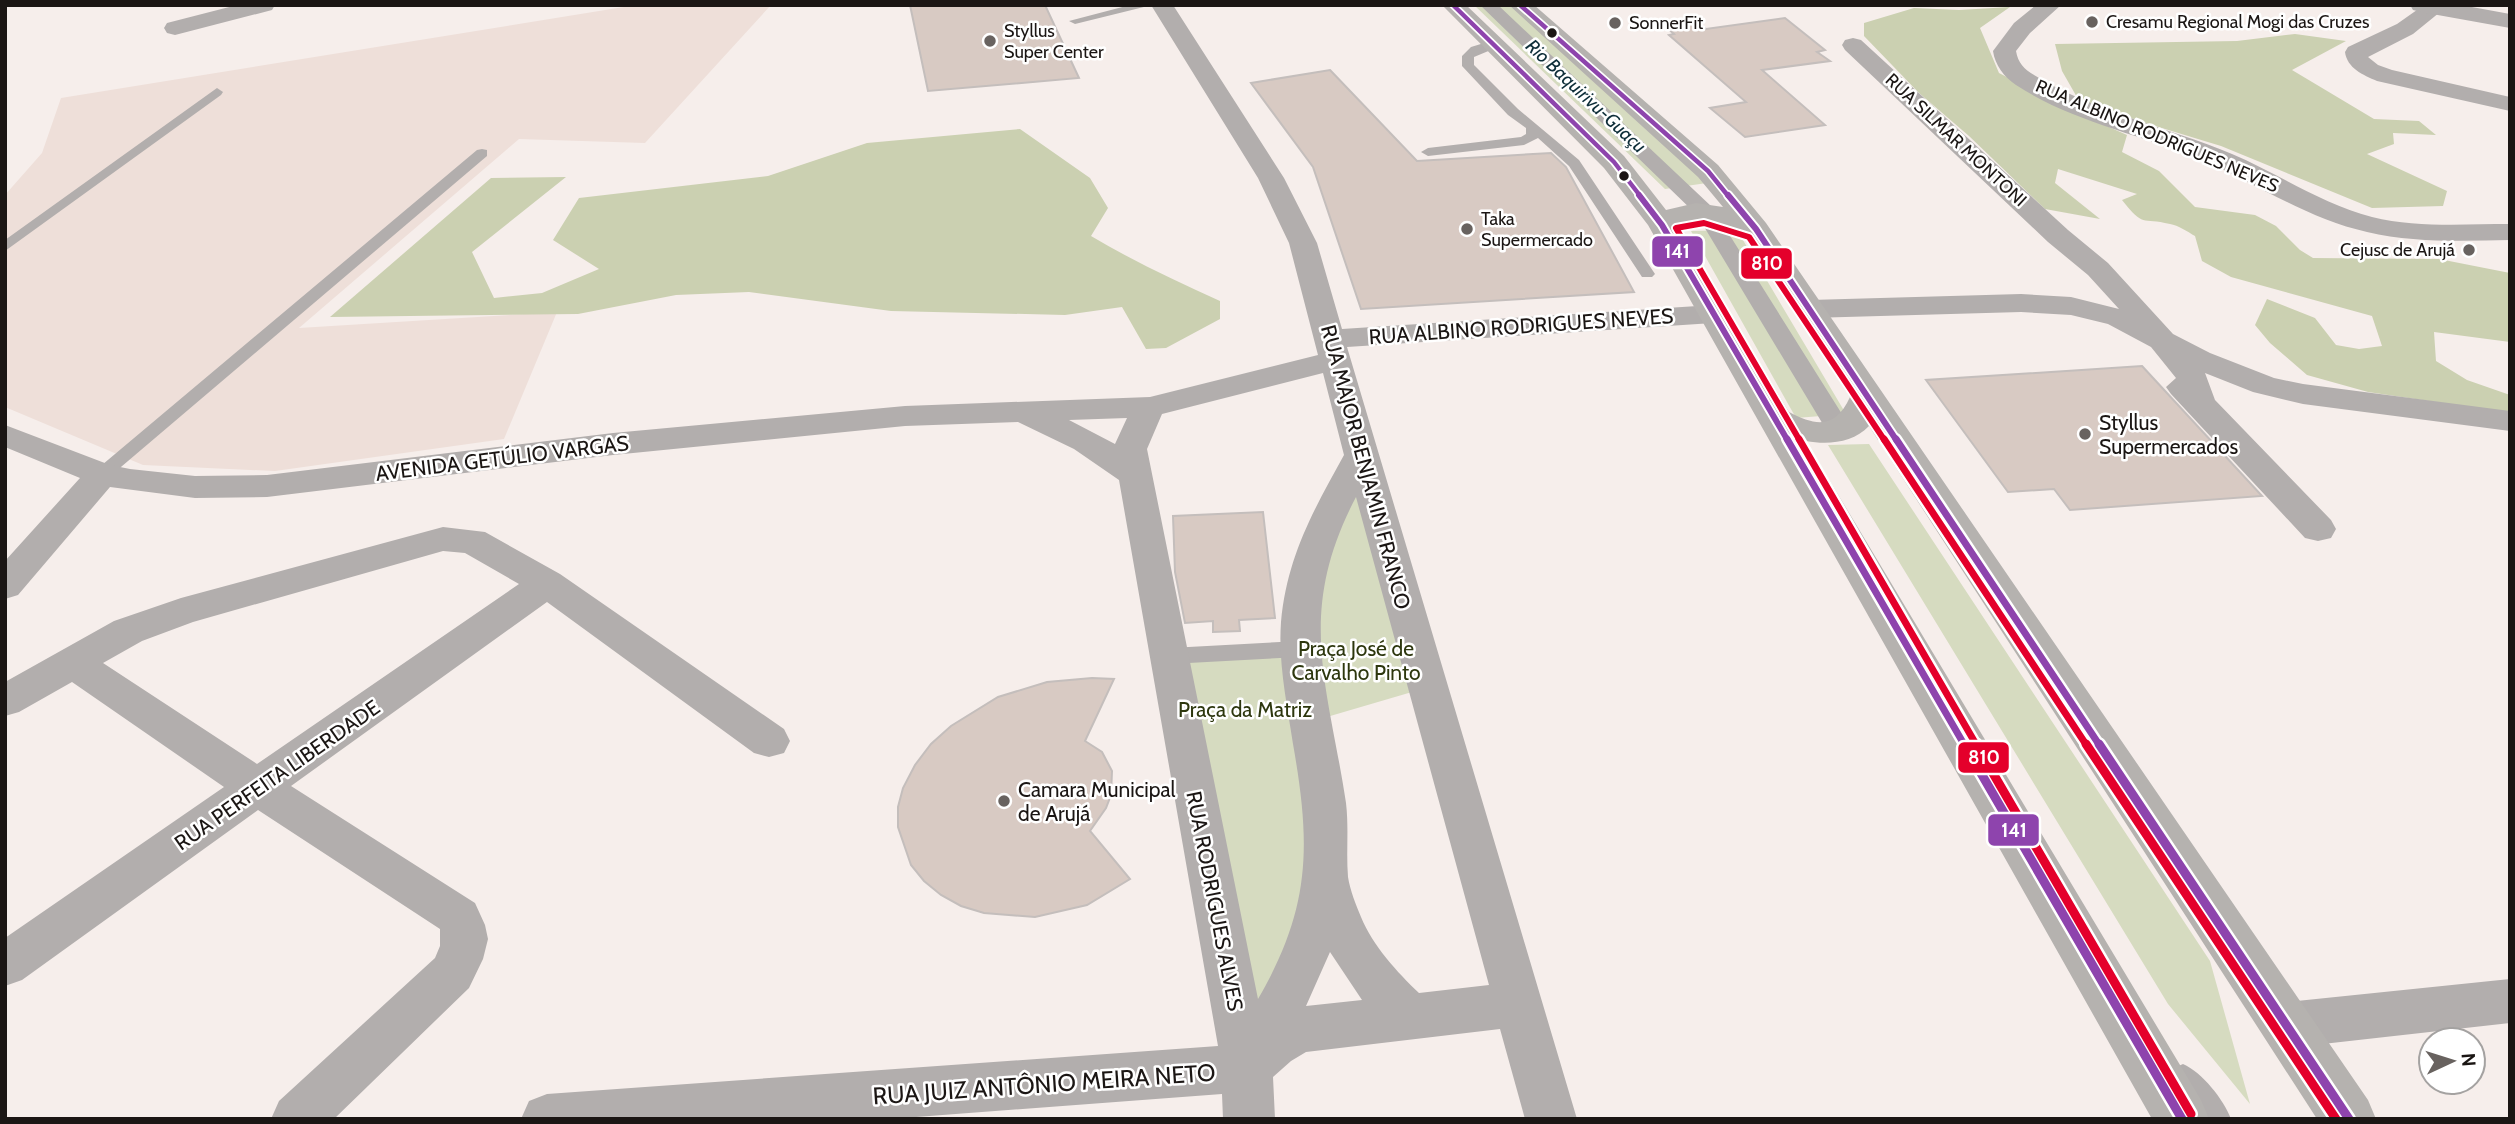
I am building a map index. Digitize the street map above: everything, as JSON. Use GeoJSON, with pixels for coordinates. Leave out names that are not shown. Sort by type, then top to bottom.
{"type":"FeatureCollection","features":[{"type":"Feature","properties":{"kind":"main road"},"geometry":{"type":"LineString","coordinates":[[1453,5],[1614,162],[1662,225],[2182,1119]]}},
{"type":"Feature","properties":{"kind":"main road"},"geometry":{"type":"LineString","coordinates":[[1520,5],[1708,170],[1756,229],[2349,1119]]}},
{"type":"Feature","properties":{"kind":"main road"},"geometry":{"type":"LineString","coordinates":[[1662,225],[1674,216],[1705,211],[1731,217],[1756,229]]}},
{"type":"Feature","properties":{"kind":"main road"},"geometry":{"type":"LineString","coordinates":[[1775,419],[1799,429],[1839,430],[1857,419],[1868,396]]}},
{"type":"Feature","properties":{"kind":"street"},"geometry":{"type":"LineString","coordinates":[[175,28],[264,5]]}},
{"type":"Feature","properties":{"kind":"street","name":"RUA MAJOR BENJAMIN FRANCO"},"geometry":{"type":"LineString","coordinates":[[1162,5],[1271,177],[1288,209],[1311,267],[1361,455],[1551,1119]]}},
{"type":"Feature","properties":{"kind":"street"},"geometry":{"type":"LineString","coordinates":[[1488,5],[1705,211],[1839,430]]}},
{"type":"Feature","properties":{"kind":"street","name":"RUA ALBINO RODRIGUES NEVES"},"geometry":{"type":"LineString","coordinates":[[2050,5],[2022,28],[2004,51],[2005,60],[2013,71],[2032,85],[2098,115],[2224,160],[2325,209],[2365,223],[2408,232],[2510,232]]}},
{"type":"Feature","properties":{"kind":"street"},"geometry":{"type":"LineString","coordinates":[[2510,21],[2427,6],[2405,29],[2356,52],[2357,59],[2370,70],[2385,76],[2510,104]]}},
{"type":"Feature","properties":{"kind":"street","name":"RUA SILMAR MONTONI"},"geometry":{"type":"LineString","coordinates":[[1853,46],[2058,236],[2091,262],[2121,311]]}},
{"type":"Feature","properties":{"kind":"street","name":"RUA SILMAR MONTONI"},"geometry":{"type":"LineString","coordinates":[[2058,236],[2063,250],[2121,311]]}},
{"type":"Feature","properties":{"kind":"street"},"geometry":{"type":"LineString","coordinates":[[1806,303],[1991,290],[2072,292],[2300,380],[2341,399]]}},
{"type":"Feature","properties":{"kind":"street"},"geometry":{"type":"LineString","coordinates":[[2121,311],[2165,343],[2245,379],[2303,394],[2510,421]]}},
{"type":"Feature","properties":{"kind":"street"},"geometry":{"type":"LineString","coordinates":[[2121,311],[2173,380],[2197,394]]}},
{"type":"Feature","properties":{"kind":"street","name":"RUA ALBINO RODRIGUES NEVES"},"geometry":{"type":"LineString","coordinates":[[1332,350],[1713,314]]}},
{"type":"Feature","properties":{"kind":"street"},"geometry":{"type":"LineString","coordinates":[[2165,343],[2197,394],[2318,529]]}},
{"type":"Feature","properties":{"kind":"street","name":"AVENIDA GETÚLIO VARGAS"},"geometry":{"type":"LineString","coordinates":[[5,435],[102,474],[151,483],[195,487],[267,486],[627,442],[905,416],[1150,407],[1332,350]]}},
{"type":"Feature","properties":{"kind":"street"},"geometry":{"type":"LineString","coordinates":[[2197,394],[2213,379],[2245,379]]}},
{"type":"Feature","properties":{"kind":"street","name":"RUA RODRIGUES ALVES"},"geometry":{"type":"LineString","coordinates":[[1150,407],[1138,427],[1130,449],[1247,1068],[1249,1119]]}},
{"type":"Feature","properties":{"kind":"street","name":"AVENIDA GETÚLIO VARGAS"},"geometry":{"type":"LineString","coordinates":[[1007,411],[1079,436],[1105,450],[1134,475]]}},
{"type":"Feature","properties":{"kind":"street"},"geometry":{"type":"LineString","coordinates":[[1247,1068],[1309,951],[1323,899],[1328,835],[1300,649],[1303,612],[1311,564],[1320,533],[1361,455]]}},
{"type":"Feature","properties":{"kind":"street"},"geometry":{"type":"LineString","coordinates":[[5,586],[102,474]]}},
{"type":"Feature","properties":{"kind":"street"},"geometry":{"type":"LineString","coordinates":[[5,701],[128,631],[181,612],[426,541],[443,539],[472,541],[548,583],[769,741]]}},
{"type":"Feature","properties":{"kind":"street","name":"RUA PERFEITA LIBERDADE"},"geometry":{"type":"LineString","coordinates":[[5,965],[548,583]]}},
{"type":"Feature","properties":{"kind":"street"},"geometry":{"type":"LineString","coordinates":[[72,662],[259,788],[459,917],[465,929],[465,944],[452,973],[439,988],[297,1119]]}},
{"type":"Feature","properties":{"kind":"street"},"geometry":{"type":"LineString","coordinates":[[1325,873],[1340,925],[1353,950],[1369,975],[1410,1017]]}},
{"type":"Feature","properties":{"kind":"street"},"geometry":{"type":"LineString","coordinates":[[2297,1041],[2510,1001]]}},
{"type":"Feature","properties":{"kind":"street"},"geometry":{"type":"LineString","coordinates":[[1247,1068],[1273,1044],[1300,1030],[1518,1004]]}},
{"type":"Feature","properties":{"kind":"street","name":"RUA JUIZ ANTÔNIO MEIRA NETO"},"geometry":{"type":"LineString","coordinates":[[547,1119],[1247,1068]]}},
{"type":"Feature","properties":{"kind":"lane"},"geometry":{"type":"LineString","coordinates":[[1075,21],[1146,5]]}},
{"type":"Feature","properties":{"kind":"lane"},"geometry":{"type":"LineString","coordinates":[[1494,44],[1475,50],[1468,56],[1468,66],[1513,112],[1574,163],[1647,274]]}},
{"type":"Feature","properties":{"kind":"lane"},"geometry":{"type":"LineString","coordinates":[[5,247],[217,92]]}},
{"type":"Feature","properties":{"kind":"lane"},"geometry":{"type":"LineString","coordinates":[[1428,152],[1524,141],[1533,136],[1533,127]]}},
{"type":"Feature","properties":{"kind":"lane"},"geometry":{"type":"LineString","coordinates":[[102,474],[482,153]]}},
{"type":"Feature","properties":{"kind":"lane"},"geometry":{"type":"LineString","coordinates":[[1170,656],[1300,649]]}},
{"type":"Feature","properties":{"kind":"lane"},"geometry":{"type":"LineString","coordinates":[[2106,989],[2218,1119]]}},
{"type":"Feature","properties":{"kind":"lane"},"geometry":{"type":"LineString","coordinates":[[2297,1041],[2325,1119]]}},
{"type":"Feature","properties":{"kind":"shaded area"},"geometry":{"type":"Polygon","coordinates":[[[636,5],[771,5],[645,143],[519,139],[299,328],[557,312],[504,439],[275,471],[143,465],[5,407],[5,195],[42,153],[61,98],[636,5]]]}},
{"type":"Feature","properties":{"kind":"green space"},"geometry":{"type":"Polygon","coordinates":[[[1474,5],[1513,5],[1707,183],[1665,189],[1474,5]]]}},
{"type":"Feature","properties":{"kind":"green space"},"geometry":{"type":"Polygon","coordinates":[[[2010,7],[1980,28],[1999,73],[2127,135],[2122,152],[2159,171],[2195,207],[2255,215],[2276,226],[2300,250],[2313,258],[2439,259],[2510,273],[2510,342],[2434,332],[2436,361],[2467,380],[2510,395],[2510,413],[2368,392],[2307,375],[2270,343],[2255,325],[2267,299],[2315,318],[2336,345],[2359,349],[2382,346],[2372,316],[2231,277],[2202,261],[2195,236],[2176,226],[2143,220],[2135,215],[2122,200],[2137,194],[2058,169],[2055,183],[2100,219],[2045,209],[1969,136],[1919,93],[1864,36],[1864,23],[1914,8],[1959,10],[2010,7]]]}},
{"type":"Feature","properties":{"kind":"green space"},"geometry":{"type":"Polygon","coordinates":[[[2295,34],[2346,41],[2292,70],[2374,119],[2419,121],[2436,135],[2393,133],[2394,144],[2367,154],[2447,191],[2443,206],[2372,208],[2221,146],[2078,99],[2062,71],[2055,44],[2237,41],[2295,34]]]}},
{"type":"Feature","properties":{"kind":"green space"},"geometry":{"type":"Polygon","coordinates":[[[1020,129],[1090,178],[1108,208],[1091,236],[1220,301],[1220,319],[1166,348],[1146,349],[1122,307],[1065,315],[891,311],[749,292],[676,295],[578,314],[330,317],[491,178],[566,177],[472,252],[494,298],[542,293],[599,269],[553,240],[579,198],[768,176],[867,143],[1020,129]]]}},
{"type":"Feature","properties":{"kind":"green space"},"geometry":{"type":"Polygon","coordinates":[[[1737,230],[1846,414],[1796,418],[1691,231],[1737,230]]]}},
{"type":"Feature","properties":{"kind":"green space"},"geometry":{"type":"Polygon","coordinates":[[[1869,444],[2210,961],[2250,1104],[2168,1004],[1828,445],[1869,444]]]}},
{"type":"Feature","properties":{"kind":"green space","name":"Praça José de Carvalho Pinto"},"geometry":{"type":"Polygon","coordinates":[[[1357,487],[1412,692],[1320,719],[1310,602],[1357,487]]]}},
{"type":"Feature","properties":{"kind":"green space","name":"Praça da Matriz"},"geometry":{"type":"Polygon","coordinates":[[[1288,656],[1314,839],[1308,900],[1253,1024],[1185,661],[1288,656]]]}},
{"type":"Feature","properties":{"kind":"building","name":"Styllus Super Center"},"geometry":{"type":"Polygon","coordinates":[[[910,5],[1045,5],[1079,78],[928,91],[910,5]]]}},
{"type":"Feature","properties":{"kind":"building"},"geometry":{"type":"Polygon","coordinates":[[[1785,18],[1825,50],[1817,52],[1830,61],[1762,70],[1825,125],[1745,137],[1710,108],[1746,102],[1669,35],[1674,34],[1667,28],[1698,23],[1706,29],[1785,18]]]}},
{"type":"Feature","properties":{"kind":"building","name":"Taka Supermercado"},"geometry":{"type":"Polygon","coordinates":[[[1330,70],[1417,161],[1551,153],[1566,167],[1634,292],[1361,309],[1313,167],[1251,83],[1330,70]]]}},
{"type":"Feature","properties":{"kind":"building","name":"Styllus Supermercados"},"geometry":{"type":"Polygon","coordinates":[[[2142,366],[2262,496],[2070,510],[2054,489],[2008,492],[1926,380],[2142,366]]]}},
{"type":"Feature","properties":{"kind":"building"},"geometry":{"type":"Polygon","coordinates":[[[1263,512],[1275,618],[1239,620],[1240,631],[1213,632],[1213,621],[1185,623],[1175,572],[1173,516],[1263,512]]]}},
{"type":"Feature","properties":{"kind":"building","name":"Camara Municipal de Arujá"},"geometry":{"type":"Polygon","coordinates":[[[1114,679],[1085,741],[1102,752],[1112,771],[1111,795],[1106,808],[1090,831],[1130,879],[1087,905],[1035,917],[984,913],[961,906],[941,895],[924,881],[911,865],[898,827],[898,807],[903,788],[915,765],[931,744],[951,726],[998,697],[1047,682],[1114,679]]]}},
{"type":"Feature","properties":{"kind":"transit line","name":"141"},"geometry":{"type":"LineString","coordinates":[[1453,5],[1614,162],[1662,225],[2182,1119]]}},
{"type":"Feature","properties":{"kind":"transit line","name":"141"},"geometry":{"type":"LineString","coordinates":[[1520,5],[1708,171],[1756,229],[2349,1119]]}},
{"type":"Feature","properties":{"kind":"transit line","name":"810"},"geometry":{"type":"LineString","coordinates":[[2191,1114],[1676,228],[1704,223],[1749,237],[2336,1119]]}},
{"type":"Feature","properties":{"kind":"place","name":"Cresamu Regional Mogi das Cruzes"},"geometry":{"type":"Point","coordinates":[2092,22]}},
{"type":"Feature","properties":{"kind":"place","name":"SonnerFit"},"geometry":{"type":"Point","coordinates":[1615,23]}},
{"type":"Feature","properties":{"kind":"place","name":"Styllus Super Center"},"geometry":{"type":"Point","coordinates":[990,41]}},
{"type":"Feature","properties":{"kind":"place","name":"Taka Supermercado"},"geometry":{"type":"Point","coordinates":[1467,229]}},
{"type":"Feature","properties":{"kind":"place","name":"Cejusc de Arujá"},"geometry":{"type":"Point","coordinates":[2469,250]}},
{"type":"Feature","properties":{"kind":"place","name":"Styllus Supermercados"},"geometry":{"type":"Point","coordinates":[2085,434]}},
{"type":"Feature","properties":{"kind":"place","name":"Camara Municipal de Arujá"},"geometry":{"type":"Point","coordinates":[1004,801]}},
{"type":"Feature","properties":{"kind":"water label","name":"Rio Baquirivu-Guaçu"},"geometry":{"type":"Point","coordinates":[1586,96]}}]}
